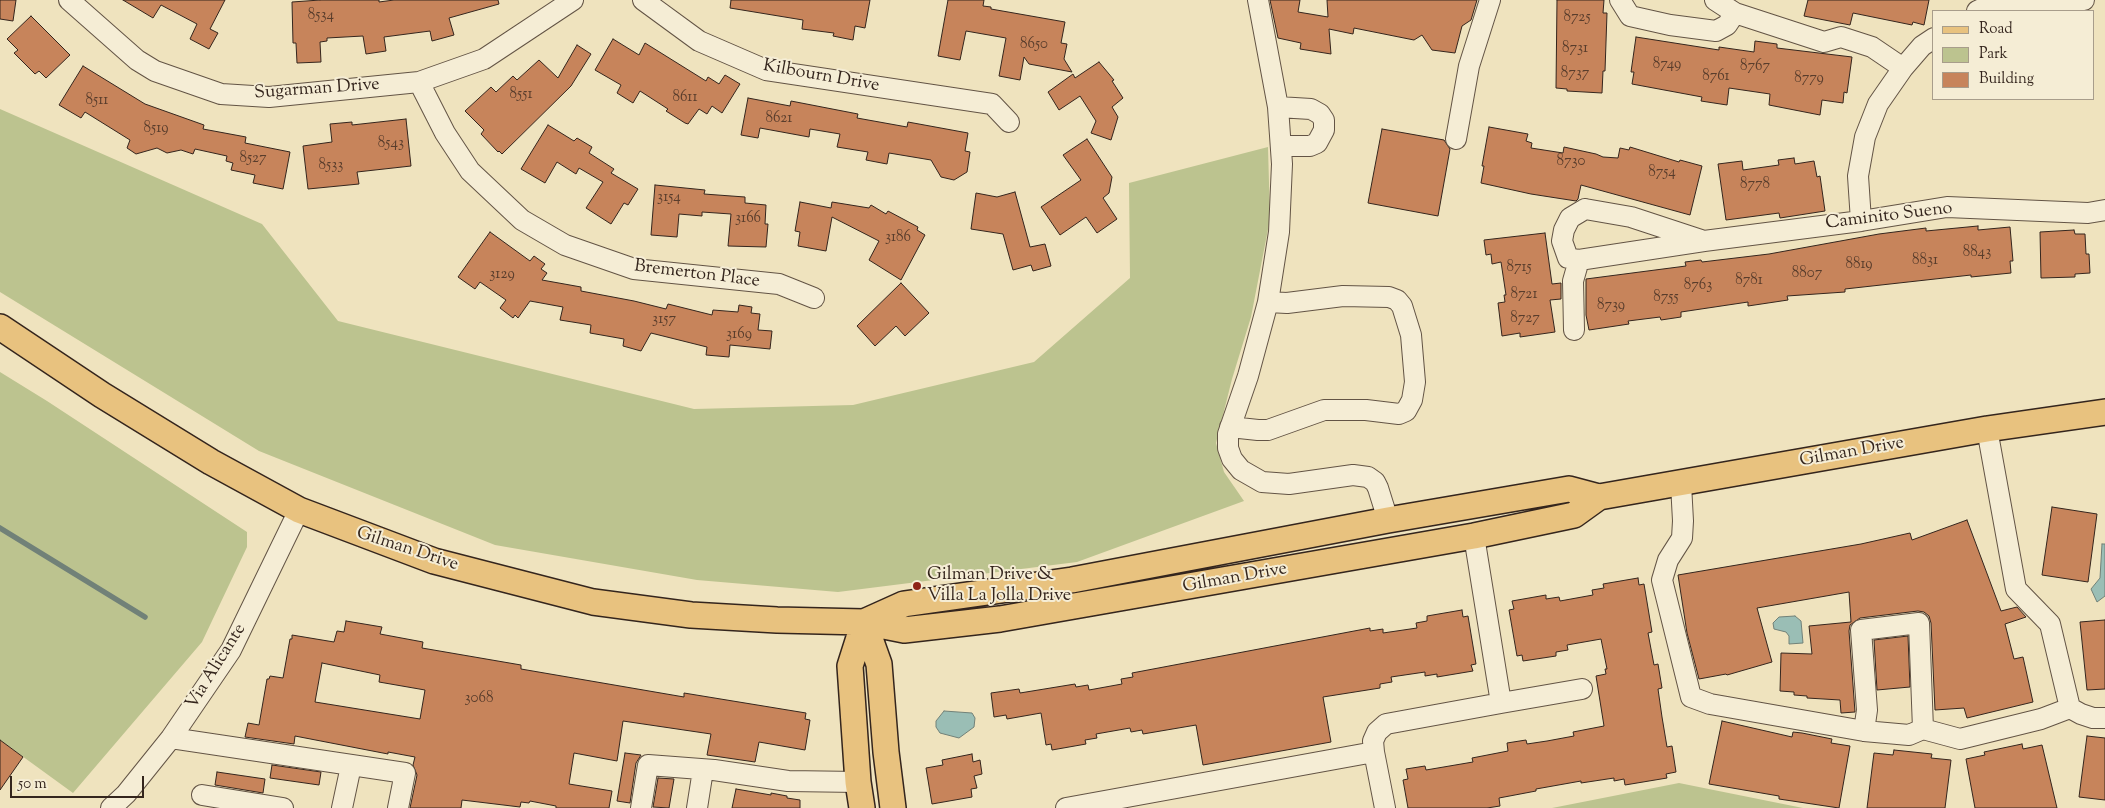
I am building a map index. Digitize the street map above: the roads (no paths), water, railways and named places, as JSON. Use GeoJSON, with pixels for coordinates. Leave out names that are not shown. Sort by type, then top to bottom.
{"type":"FeatureCollection","features":[{"type":"Feature","properties":{"kind":"main road","name":"Gilman Drive"},"geometry":{"type":"LineString","coordinates":[[0,327],[144,421],[211,462],[299,510],[434,561],[593,602],[691,615],[777,620],[864,622],[904,630],[1000,619],[1474,536],[1574,515],[1599,497]]}},
{"type":"Feature","properties":{"kind":"main road","name":"Gilman Drive"},"geometry":{"type":"LineString","coordinates":[[864,622],[904,604],[1072,580],[1388,520],[1570,489],[1599,497],[1987,429],[2105,412]]}},
{"type":"Feature","properties":{"kind":"main road"},"geometry":{"type":"LineString","coordinates":[[862,808],[858,782],[850,666],[864,622]]}},
{"type":"Feature","properties":{"kind":"main road"},"geometry":{"type":"LineString","coordinates":[[864,622],[879,664],[886,752],[893,808]]}},
{"type":"Feature","properties":{"kind":"street","name":"Sugarman Drive"},"geometry":{"type":"LineString","coordinates":[[69,0],[137,60],[155,71],[220,94],[269,97],[418,82],[484,59],[573,0]]}},
{"type":"Feature","properties":{"kind":"street","name":"Kilbourn Drive"},"geometry":{"type":"LineString","coordinates":[[643,0],[699,41],[766,70],[992,104],[1010,122]]}},
{"type":"Feature","properties":{"kind":"street"},"geometry":{"type":"LineString","coordinates":[[1258,0],[1278,107],[1281,146],[1279,232],[1268,302],[1248,376],[1230,426],[1228,448],[1232,459],[1251,477],[1262,482],[1282,484],[1353,475],[1368,477],[1375,482],[1378,488],[1388,520]]}},
{"type":"Feature","properties":{"kind":"street"},"geometry":{"type":"LineString","coordinates":[[1456,139],[1469,66],[1490,0]]}},
{"type":"Feature","properties":{"kind":"street"},"geometry":{"type":"LineString","coordinates":[[1620,0],[1630,16],[1670,25],[1716,31],[1727,25],[1735,13]]}},
{"type":"Feature","properties":{"kind":"street"},"geometry":{"type":"LineString","coordinates":[[1715,0],[1735,13],[1824,42],[1840,38],[1872,47],[1903,68]]}},
{"type":"Feature","properties":{"kind":"street"},"geometry":{"type":"LineString","coordinates":[[1979,10],[1992,4],[2084,0]]}},
{"type":"Feature","properties":{"kind":"street"},"geometry":{"type":"LineString","coordinates":[[1861,221],[1858,176],[1865,137],[1878,104],[1903,68],[1922,46],[1932,39]]}},
{"type":"Feature","properties":{"kind":"street","name":"Bremerton Place"},"geometry":{"type":"LineString","coordinates":[[418,82],[445,133],[470,171],[522,220],[565,246],[634,269],[779,284],[814,298]]}},
{"type":"Feature","properties":{"kind":"street"},"geometry":{"type":"LineString","coordinates":[[1278,107],[1311,109],[1320,114],[1324,120],[1324,130],[1317,143],[1310,146],[1281,146]]}},
{"type":"Feature","properties":{"kind":"street","name":"Caminito Sueno"},"geometry":{"type":"LineString","coordinates":[[1704,241],[1631,217],[1585,209],[1570,218],[1564,230],[1562,241],[1568,258],[1579,260],[1704,241],[1861,221],[1947,207],[2088,213],[2105,210]]}},
{"type":"Feature","properties":{"kind":"street"},"geometry":{"type":"LineString","coordinates":[[1574,330],[1573,281],[1579,260]]}},
{"type":"Feature","properties":{"kind":"street"},"geometry":{"type":"LineString","coordinates":[[1230,426],[1268,430],[1324,410],[1366,410],[1399,414],[1406,410],[1412,400],[1415,382],[1412,342],[1402,306],[1397,300],[1389,297],[1343,296],[1268,302]]}},
{"type":"Feature","properties":{"kind":"street"},"geometry":{"type":"LineString","coordinates":[[1987,429],[2016,589],[2050,624],[2070,708],[2093,718],[2105,718]]}},
{"type":"Feature","properties":{"kind":"street"},"geometry":{"type":"LineString","coordinates":[[1681,484],[1682,538],[1668,560],[1662,580],[1692,697],[1710,704],[1864,731],[1909,735],[1923,729],[1960,739],[2040,720],[2070,708]]}},
{"type":"Feature","properties":{"kind":"street","name":"Via Alicante"},"geometry":{"type":"LineString","coordinates":[[112,808],[126,794],[171,738],[231,650],[299,510]]}},
{"type":"Feature","properties":{"kind":"street"},"geometry":{"type":"LineString","coordinates":[[1474,536],[1501,703]]}},
{"type":"Feature","properties":{"kind":"street"},"geometry":{"type":"LineString","coordinates":[[1864,731],[1867,710],[1861,630],[1918,624],[1923,729]]}},
{"type":"Feature","properties":{"kind":"street"},"geometry":{"type":"LineString","coordinates":[[1385,808],[1373,740],[1377,732],[1386,724],[1582,689]]}},
{"type":"Feature","properties":{"kind":"street"},"geometry":{"type":"LineString","coordinates":[[171,738],[405,773],[398,808]]}},
{"type":"Feature","properties":{"kind":"street"},"geometry":{"type":"LineString","coordinates":[[1066,808],[1374,752]]}},
{"type":"Feature","properties":{"kind":"street"},"geometry":{"type":"LineString","coordinates":[[641,808],[648,765],[788,781],[858,782]]}},
{"type":"Feature","properties":{"kind":"street"},"geometry":{"type":"LineString","coordinates":[[342,808],[350,766]]}},
{"type":"Feature","properties":{"kind":"street"},"geometry":{"type":"LineString","coordinates":[[697,808],[703,770]]}},
{"type":"Feature","properties":{"kind":"street"},"geometry":{"type":"LineString","coordinates":[[202,795],[283,808]]}},
{"type":"Feature","properties":{"kind":"water"},"geometry":{"type":"Polygon","coordinates":[[[2102,544],[2105,544],[2105,596],[2097,602],[2091,589],[2100,578],[2102,544]]]}},
{"type":"Feature","properties":{"kind":"water"},"geometry":{"type":"Polygon","coordinates":[[[1795,616],[1801,621],[1803,643],[1789,644],[1789,636],[1786,632],[1774,629],[1773,623],[1779,617],[1795,616]]]}},
{"type":"Feature","properties":{"kind":"water"},"geometry":{"type":"Polygon","coordinates":[[[944,711],[972,713],[975,718],[974,727],[959,738],[940,733],[936,727],[936,721],[944,711]]]}},
{"type":"Feature","properties":{"kind":"waterway"},"geometry":{"type":"LineString","coordinates":[[0,528],[145,617]]}},
{"type":"Feature","properties":{"kind":"place","name":"Gilman Drive & Villa La Jolla Drive"},"geometry":{"type":"Point","coordinates":[917,586]}}]}
